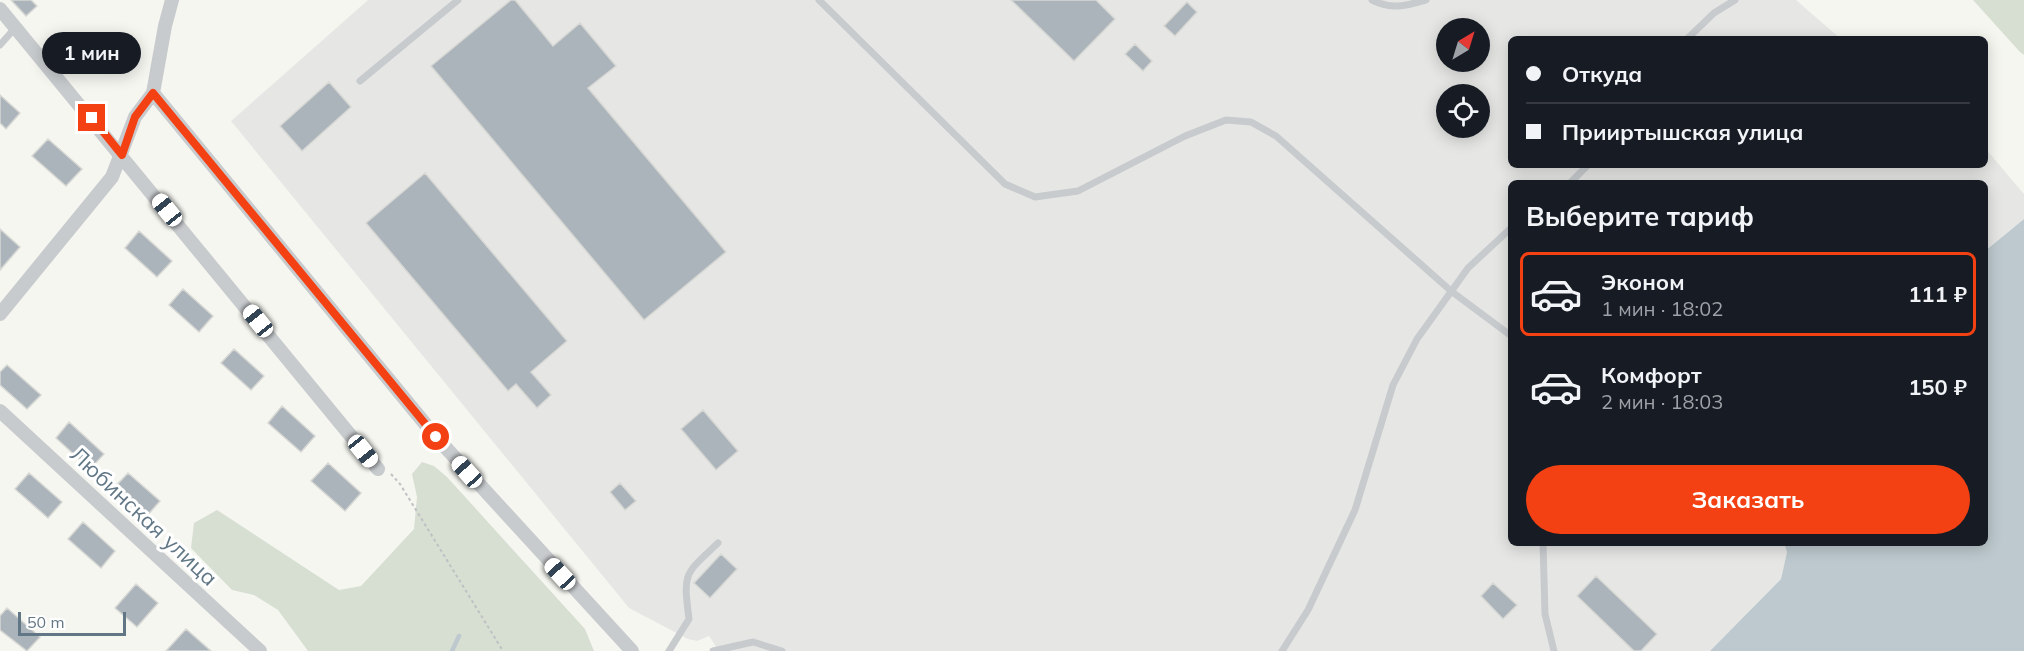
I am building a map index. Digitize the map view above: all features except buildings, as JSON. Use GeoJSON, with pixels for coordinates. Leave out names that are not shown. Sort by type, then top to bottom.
{"type":"FeatureCollection","features":[{"type":"Feature","properties":{"kind":"street"},"geometry":{"type":"LineString","coordinates":[[0,314],[87,211],[112,177],[135,117],[153,93],[172,0]]}},
{"type":"Feature","properties":{"kind":"street"},"geometry":{"type":"LineString","coordinates":[[0,9],[378,469]]}},
{"type":"Feature","properties":{"kind":"street"},"geometry":{"type":"LineString","coordinates":[[153,93],[436,437],[632,651]]}},
{"type":"Feature","properties":{"kind":"street","name":"Любинская улица"},"geometry":{"type":"LineString","coordinates":[[0,411],[260,651]]}},
{"type":"Feature","properties":{"kind":"lane"},"geometry":{"type":"LineString","coordinates":[[360,81],[458,0]]}},
{"type":"Feature","properties":{"kind":"lane"},"geometry":{"type":"LineString","coordinates":[[819,0],[1005,184],[1035,197],[1078,190],[1185,136],[1226,120],[1251,122],[1276,136],[1451,291],[1508,334]]}},
{"type":"Feature","properties":{"kind":"lane"},"geometry":{"type":"LineString","coordinates":[[1372,0],[1388,8],[1401,8],[1426,0]]}},
{"type":"Feature","properties":{"kind":"lane"},"geometry":{"type":"LineString","coordinates":[[1690,36],[1714,13],[1736,0]]}},
{"type":"Feature","properties":{"kind":"lane"},"geometry":{"type":"LineString","coordinates":[[0,45],[16,27]]}},
{"type":"Feature","properties":{"kind":"lane"},"geometry":{"type":"LineString","coordinates":[[1573,180],[1585,168]]}},
{"type":"Feature","properties":{"kind":"lane"},"geometry":{"type":"LineString","coordinates":[[1282,651],[1308,610],[1355,510],[1393,385],[1417,339],[1468,268],[1508,231]]}},
{"type":"Feature","properties":{"kind":"lane"},"geometry":{"type":"LineString","coordinates":[[669,651],[689,619],[684,592],[686,578],[690,570],[718,543]]}},
{"type":"Feature","properties":{"kind":"lane"},"geometry":{"type":"LineString","coordinates":[[1543,546],[1545,614],[1554,651]]}},
{"type":"Feature","properties":{"kind":"lane"},"geometry":{"type":"LineString","coordinates":[[713,651],[753,642],[782,651]]}},
{"type":"Feature","properties":{"kind":"path"},"geometry":{"type":"LineString","coordinates":[[378,469],[392,474],[400,484],[503,651]]}},
{"type":"Feature","properties":{"kind":"shaded area"},"geometry":{"type":"Polygon","coordinates":[[[368,0],[1796,0],[1838,36],[1508,36],[1508,168],[1988,168],[1988,152],[2024,194],[2024,219],[1988,249],[1988,180],[1508,180],[1508,546],[1785,546],[1787,552],[1781,579],[1710,651],[719,651],[709,636],[697,641],[688,639],[629,608],[231,121],[368,0]]]}},
{"type":"Feature","properties":{"kind":"shaded area"},"geometry":{"type":"Polygon","coordinates":[[[1973,0],[2024,0],[2024,55],[2020,52],[1973,0]]]}},
{"type":"Feature","properties":{"kind":"shaded area"},"geometry":{"type":"Polygon","coordinates":[[[2024,219],[2024,651],[1710,651],[1781,579],[1787,552],[1785,546],[1988,546],[1988,249],[2024,219]]]}},
{"type":"Feature","properties":{"kind":"shaded area"},"geometry":{"type":"Polygon","coordinates":[[[422,462],[434,466],[447,477],[585,629],[594,651],[308,651],[278,610],[254,595],[232,590],[191,548],[194,523],[217,510],[339,590],[361,586],[414,529],[417,497],[412,474],[422,462]]]}},
{"type":"Feature","properties":{"kind":"waterway"},"geometry":{"type":"LineString","coordinates":[[452,651],[459,636]]}},
{"type":"Feature","properties":{"kind":"route"},"geometry":{"type":"LineString","coordinates":[[92,118],[122,155],[135,117],[153,93],[436,437]]}}]}
